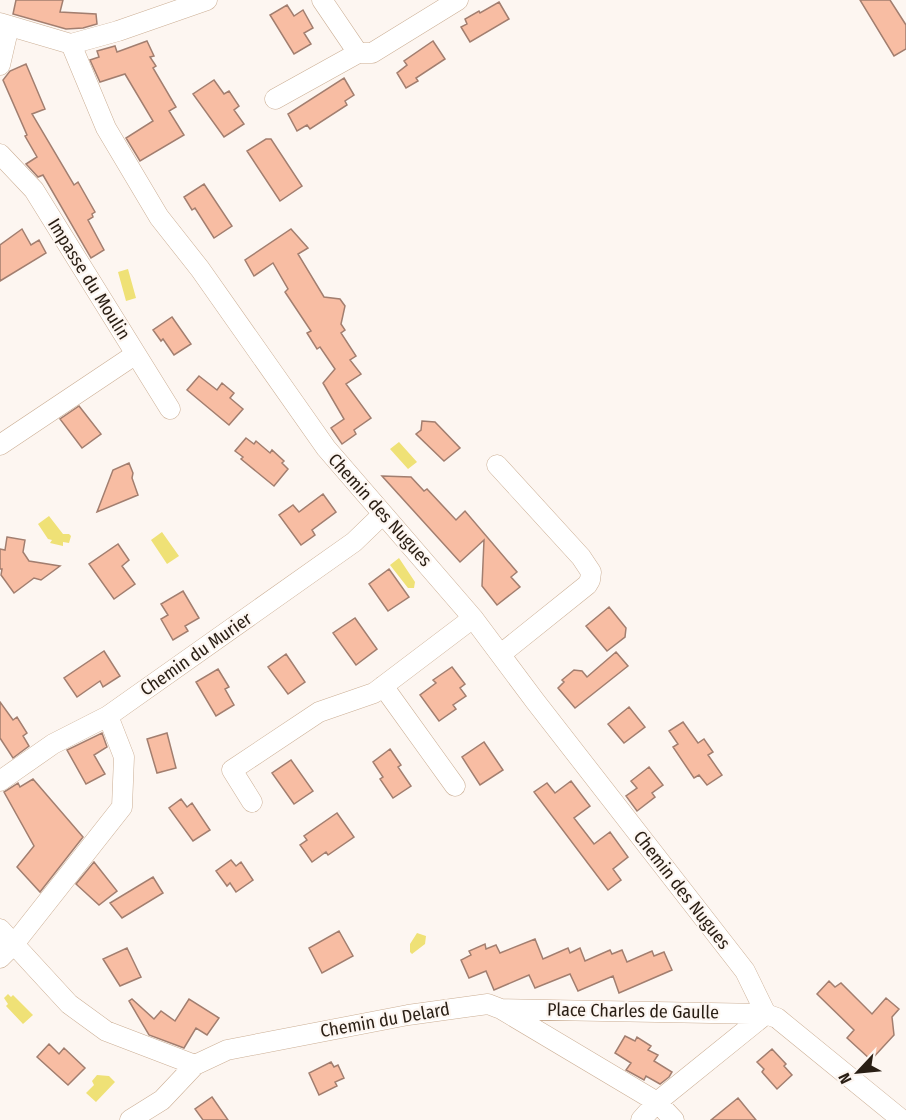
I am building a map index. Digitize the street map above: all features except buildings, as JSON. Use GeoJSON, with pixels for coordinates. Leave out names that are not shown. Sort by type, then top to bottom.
{"type":"FeatureCollection","features":[{"type":"Feature","properties":{"kind":"street"},"geometry":{"type":"LineString","coordinates":[[0,65],[4,24],[71,44],[118,31],[207,0]]}},
{"type":"Feature","properties":{"kind":"street"},"geometry":{"type":"LineString","coordinates":[[322,0],[358,53]]}},
{"type":"Feature","properties":{"kind":"street"},"geometry":{"type":"LineString","coordinates":[[275,99],[358,53],[372,53],[458,0]]}},
{"type":"Feature","properties":{"kind":"street","name":"Chemin des Nugues"},"geometry":{"type":"LineString","coordinates":[[71,44],[106,128],[159,217],[200,269],[326,448],[382,515],[428,563],[473,618],[745,971],[766,1014]]}},
{"type":"Feature","properties":{"kind":"street","name":"Impasse du Moulin"},"geometry":{"type":"LineString","coordinates":[[0,154],[34,190],[170,409]]}},
{"type":"Feature","properties":{"kind":"street"},"geometry":{"type":"LineString","coordinates":[[0,445],[136,354]]}},
{"type":"Feature","properties":{"kind":"street"},"geometry":{"type":"LineString","coordinates":[[497,465],[581,557],[591,572],[590,580],[578,593],[501,654]]}},
{"type":"Feature","properties":{"kind":"street","name":"Chemin du Murier"},"geometry":{"type":"LineString","coordinates":[[0,781],[54,744],[108,716],[354,542],[382,515]]}},
{"type":"Feature","properties":{"kind":"street"},"geometry":{"type":"LineString","coordinates":[[252,802],[232,770],[319,712],[374,693],[473,618]]}},
{"type":"Feature","properties":{"kind":"street"},"geometry":{"type":"LineString","coordinates":[[383,686],[455,786]]}},
{"type":"Feature","properties":{"kind":"street"},"geometry":{"type":"LineString","coordinates":[[0,958],[14,944],[122,807],[123,757],[108,716]]}},
{"type":"Feature","properties":{"kind":"street"},"geometry":{"type":"LineString","coordinates":[[0,928],[69,1004],[106,1031],[195,1065],[162,1100],[130,1120]]}},
{"type":"Feature","properties":{"kind":"street","name":"Chemin du Delard"},"geometry":{"type":"LineString","coordinates":[[195,1065],[227,1050],[408,1015],[488,1004],[501,1009],[657,1102],[674,1120]]}},
{"type":"Feature","properties":{"kind":"street","name":"Place Charles de Gaulle"},"geometry":{"type":"LineString","coordinates":[[501,1009],[766,1014]]}},
{"type":"Feature","properties":{"kind":"street"},"geometry":{"type":"LineString","coordinates":[[641,1120],[657,1102],[766,1014],[777,1018],[903,1120]]}},
{"type":"Feature","properties":{"kind":"shaded area"},"geometry":{"type":"Polygon","coordinates":[[[128,269],[136,298],[126,301],[118,272],[128,269]]]}},
{"type":"Feature","properties":{"kind":"shaded area"},"geometry":{"type":"Polygon","coordinates":[[[399,442],[417,462],[408,469],[390,449],[399,442]]]}},
{"type":"Feature","properties":{"kind":"shaded area"},"geometry":{"type":"Polygon","coordinates":[[[49,516],[63,534],[71,536],[69,543],[63,542],[63,546],[50,543],[52,540],[48,539],[38,524],[49,516]]]}},
{"type":"Feature","properties":{"kind":"shaded area"},"geometry":{"type":"Polygon","coordinates":[[[162,532],[179,556],[167,564],[151,540],[162,532]]]}},
{"type":"Feature","properties":{"kind":"shaded area"},"geometry":{"type":"Polygon","coordinates":[[[399,558],[415,582],[414,588],[408,588],[390,565],[399,558]]]}},
{"type":"Feature","properties":{"kind":"shaded area"},"geometry":{"type":"Polygon","coordinates":[[[417,933],[426,936],[425,944],[412,954],[410,944],[417,933]]]}},
{"type":"Feature","properties":{"kind":"shaded area"},"geometry":{"type":"Polygon","coordinates":[[[8,994],[11,997],[13,995],[33,1015],[23,1024],[6,1006],[8,1004],[4,998],[8,994]]]}},
{"type":"Feature","properties":{"kind":"shaded area"},"geometry":{"type":"Polygon","coordinates":[[[97,1075],[109,1076],[115,1082],[96,1102],[86,1093],[94,1085],[92,1081],[97,1075]]]}}]}
